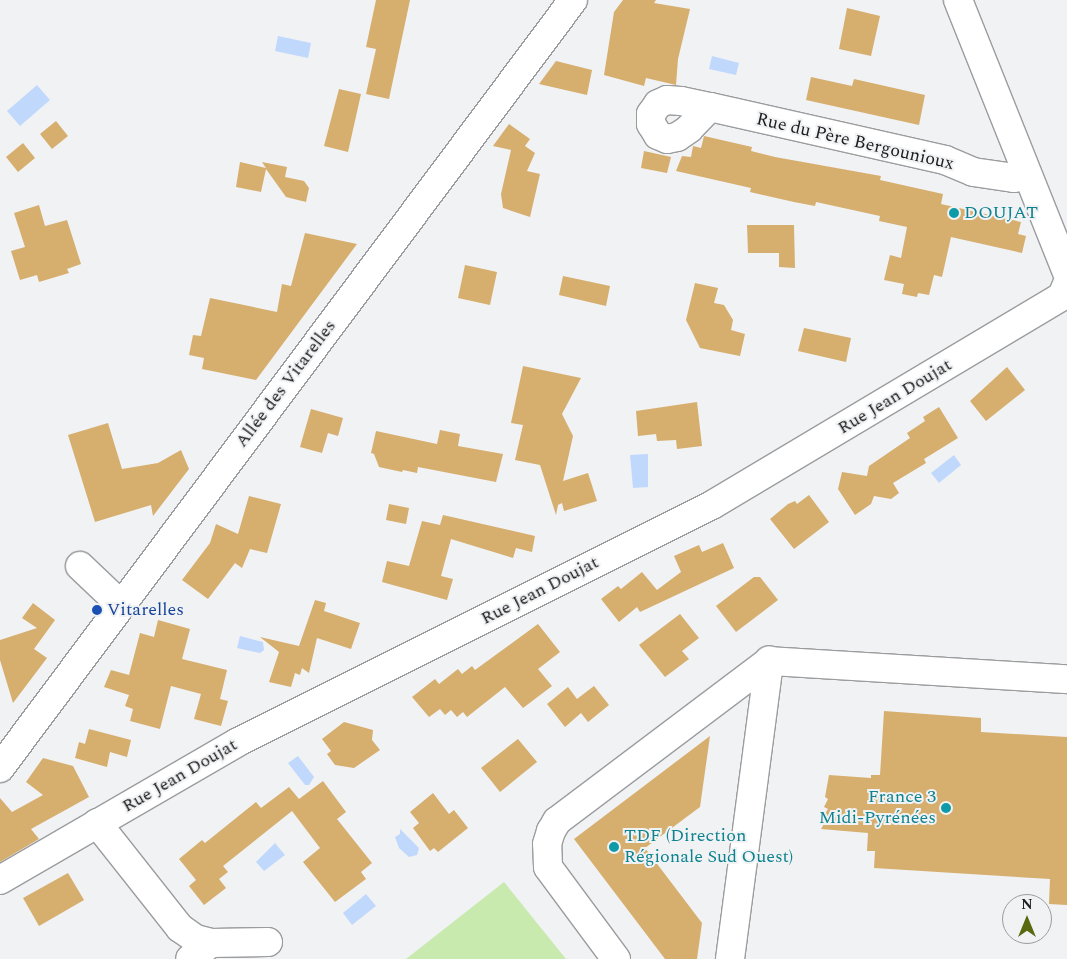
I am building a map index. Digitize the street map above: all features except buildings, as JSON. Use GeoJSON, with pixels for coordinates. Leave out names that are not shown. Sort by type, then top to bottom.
{"type":"FeatureCollection","features":[{"type":"Feature","properties":{"kind":"street","name":"Allée des Vitarelles"},"geometry":{"type":"LineString","coordinates":[[0,768],[573,0]]}},
{"type":"Feature","properties":{"kind":"street"},"geometry":{"type":"LineString","coordinates":[[958,0],[1067,272]]}},
{"type":"Feature","properties":{"kind":"street","name":"Rue du Père Bergounioux"},"geometry":{"type":"LineString","coordinates":[[710,107],[945,160],[973,172],[1014,178],[1028,175]]}},
{"type":"Feature","properties":{"kind":"street","name":"Rue Jean Doujat"},"geometry":{"type":"LineString","coordinates":[[0,880],[238,742],[356,681],[395,665],[712,505],[1062,296],[1067,284]]}},
{"type":"Feature","properties":{"kind":"street"},"geometry":{"type":"LineString","coordinates":[[80,566],[121,605]]}},
{"type":"Feature","properties":{"kind":"street"},"geometry":{"type":"LineString","coordinates":[[730,959],[769,661]]}},
{"type":"Feature","properties":{"kind":"street"},"geometry":{"type":"LineString","coordinates":[[616,959],[548,867],[547,844],[551,831],[557,821],[769,661],[1067,679]]}},
{"type":"Feature","properties":{"kind":"street"},"geometry":{"type":"LineString","coordinates":[[97,823],[180,928],[196,939],[200,951],[268,942]]}},
{"type":"Feature","properties":{"kind":"green space"},"geometry":{"type":"Polygon","coordinates":[[[504,882],[566,959],[406,959],[504,882]]]}},
{"type":"Feature","properties":{"kind":"water"},"geometry":{"type":"Polygon","coordinates":[[[278,36],[311,43],[308,58],[275,51],[278,36]]]}},
{"type":"Feature","properties":{"kind":"water"},"geometry":{"type":"Polygon","coordinates":[[[712,56],[739,63],[736,75],[709,69],[712,56]]]}},
{"type":"Feature","properties":{"kind":"water"},"geometry":{"type":"Polygon","coordinates":[[[37,85],[50,100],[20,126],[7,111],[37,85]]]}},
{"type":"Feature","properties":{"kind":"water"},"geometry":{"type":"Polygon","coordinates":[[[648,454],[648,487],[633,488],[630,455],[648,454]]]}},
{"type":"Feature","properties":{"kind":"water"},"geometry":{"type":"Polygon","coordinates":[[[954,455],[961,465],[939,483],[931,473],[954,455]]]}},
{"type":"Feature","properties":{"kind":"water"},"geometry":{"type":"Polygon","coordinates":[[[240,636],[263,642],[264,650],[260,653],[237,648],[240,636]]]}},
{"type":"Feature","properties":{"kind":"water"},"geometry":{"type":"Polygon","coordinates":[[[298,756],[314,777],[309,785],[305,785],[288,763],[298,756]]]}},
{"type":"Feature","properties":{"kind":"water"},"geometry":{"type":"Polygon","coordinates":[[[400,829],[419,848],[417,855],[409,857],[399,848],[395,837],[400,834],[400,829]]]}},
{"type":"Feature","properties":{"kind":"water"},"geometry":{"type":"Polygon","coordinates":[[[275,843],[285,855],[264,871],[256,862],[275,843]]]}},
{"type":"Feature","properties":{"kind":"water"},"geometry":{"type":"Polygon","coordinates":[[[366,894],[376,906],[352,925],[343,913],[366,894]]]}},
{"type":"Feature","properties":{"kind":"place","name":"DOUJAT"},"geometry":{"type":"Point","coordinates":[954,213]}},
{"type":"Feature","properties":{"kind":"place","name":"Vitarelles"},"geometry":{"type":"Point","coordinates":[97,610]}},
{"type":"Feature","properties":{"kind":"place","name":"France 3 Midi-Pyrénées"},"geometry":{"type":"Point","coordinates":[946,808]}},
{"type":"Feature","properties":{"kind":"place","name":"TDF (Direction Régionale Sud Ouest)"},"geometry":{"type":"Point","coordinates":[614,847]}}]}
